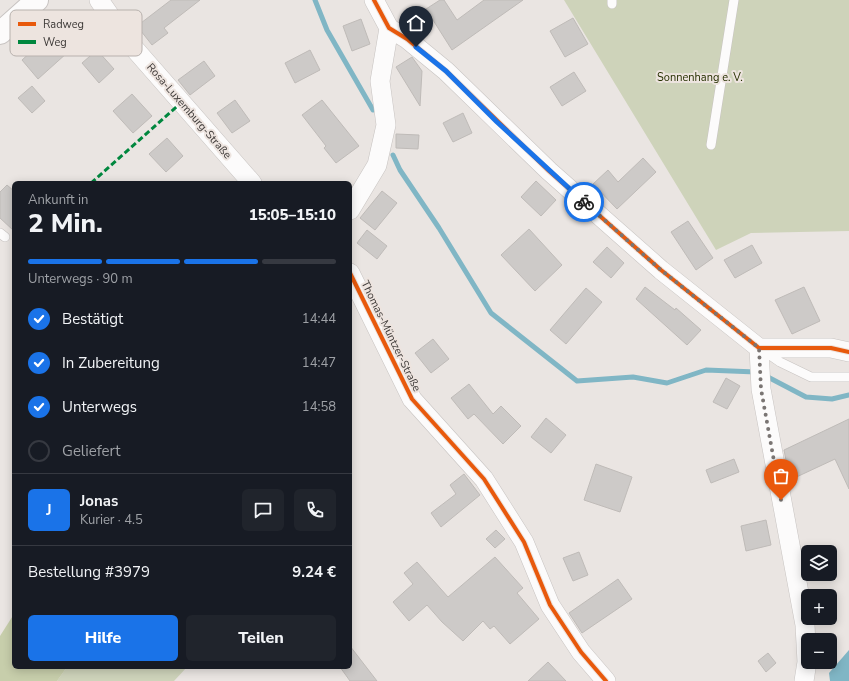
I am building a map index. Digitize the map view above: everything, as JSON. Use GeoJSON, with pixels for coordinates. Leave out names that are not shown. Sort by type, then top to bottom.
{"type":"FeatureCollection","features":[{"type":"Feature","properties":{"kind":"street"},"geometry":{"type":"LineString","coordinates":[[26,10],[37,0]]}},
{"type":"Feature","properties":{"kind":"street","name":"Rosa-Luxemburg-Straße"},"geometry":{"type":"LineString","coordinates":[[99,0],[106,10]]}},
{"type":"Feature","properties":{"kind":"street"},"geometry":{"type":"LineString","coordinates":[[374,0],[389,28],[407,39],[446,71],[549,171],[760,356],[761,389],[805,625],[807,662],[804,681]]}},
{"type":"Feature","properties":{"kind":"street"},"geometry":{"type":"LineString","coordinates":[[0,33],[10,24]]}},
{"type":"Feature","properties":{"kind":"street"},"geometry":{"type":"LineString","coordinates":[[352,207],[377,165],[386,125],[380,81],[389,28]]}},
{"type":"Feature","properties":{"kind":"street","name":"Rosa-Luxemburg-Straße"},"geometry":{"type":"LineString","coordinates":[[141,56],[250,181]]}},
{"type":"Feature","properties":{"kind":"street","name":"Thomas-Müntzer-Straße"},"geometry":{"type":"LineString","coordinates":[[352,277],[412,399],[484,479],[524,542],[550,605],[581,652],[606,681]]}},
{"type":"Feature","properties":{"kind":"street"},"geometry":{"type":"LineString","coordinates":[[760,356],[831,348],[849,352]]}},
{"type":"Feature","properties":{"kind":"lane"},"geometry":{"type":"LineString","coordinates":[[711,145],[734,0]]}},
{"type":"Feature","properties":{"kind":"lane"},"geometry":{"type":"LineString","coordinates":[[760,356],[780,362],[811,377],[849,377]]}},
{"type":"Feature","properties":{"kind":"green space","name":"Sonnenhang e. V."},"geometry":{"type":"Polygon","coordinates":[[[564,0],[849,0],[849,231],[751,233],[716,250],[564,0]]]}},
{"type":"Feature","properties":{"kind":"green space"},"geometry":{"type":"Polygon","coordinates":[[[12,617],[12,669],[66,669],[57,681],[0,681],[0,636],[12,617]]]}},
{"type":"Feature","properties":{"kind":"green space"},"geometry":{"type":"Polygon","coordinates":[[[66,669],[185,669],[174,681],[57,681],[66,669]]]}},
{"type":"Feature","properties":{"kind":"water"},"geometry":{"type":"Polygon","coordinates":[[[849,650],[849,681],[830,681],[829,673],[832,669],[837,669],[837,664],[849,650]]]}},
{"type":"Feature","properties":{"kind":"building"},"geometry":{"type":"Polygon","coordinates":[[[171,0],[200,0],[164,28],[168,33],[152,45],[142,32],[142,22],[171,0]]]}},
{"type":"Feature","properties":{"kind":"building"},"geometry":{"type":"Polygon","coordinates":[[[440,0],[444,0],[457,20],[484,0],[523,0],[452,50],[426,9],[440,0]]]}},
{"type":"Feature","properties":{"kind":"building"},"geometry":{"type":"Polygon","coordinates":[[[573,18],[588,44],[565,57],[550,31],[573,18]]]}},
{"type":"Feature","properties":{"kind":"building"},"geometry":{"type":"Polygon","coordinates":[[[361,19],[370,44],[352,51],[343,26],[361,19]]]}},
{"type":"Feature","properties":{"kind":"building"},"geometry":{"type":"Polygon","coordinates":[[[310,50],[320,70],[295,83],[285,63],[310,50]]]}},
{"type":"Feature","properties":{"kind":"building"},"geometry":{"type":"Polygon","coordinates":[[[26,56],[64,56],[38,79],[22,60],[26,56]]]}},
{"type":"Feature","properties":{"kind":"building"},"geometry":{"type":"Polygon","coordinates":[[[90,56],[102,56],[114,69],[99,83],[82,63],[90,56]]]}},
{"type":"Feature","properties":{"kind":"building"},"geometry":{"type":"Polygon","coordinates":[[[412,57],[422,71],[420,106],[396,67],[412,57]]]}},
{"type":"Feature","properties":{"kind":"building"},"geometry":{"type":"Polygon","coordinates":[[[204,61],[215,76],[190,95],[178,80],[204,61]]]}},
{"type":"Feature","properties":{"kind":"building"},"geometry":{"type":"Polygon","coordinates":[[[574,72],[586,91],[562,106],[550,87],[574,72]]]}},
{"type":"Feature","properties":{"kind":"building"},"geometry":{"type":"Polygon","coordinates":[[[32,86],[45,101],[32,113],[18,98],[32,86]]]}},
{"type":"Feature","properties":{"kind":"building"},"geometry":{"type":"Polygon","coordinates":[[[132,94],[152,116],[133,133],[113,111],[132,94]]]}},
{"type":"Feature","properties":{"kind":"building"},"geometry":{"type":"Polygon","coordinates":[[[235,100],[250,121],[232,133],[217,113],[235,100]]]}},
{"type":"Feature","properties":{"kind":"building"},"geometry":{"type":"Polygon","coordinates":[[[322,100],[359,146],[336,163],[324,148],[326,146],[302,115],[322,100]]]}},
{"type":"Feature","properties":{"kind":"building"},"geometry":{"type":"Polygon","coordinates":[[[463,113],[472,133],[453,142],[443,123],[463,113]]]}},
{"type":"Feature","properties":{"kind":"building"},"geometry":{"type":"Polygon","coordinates":[[[396,134],[419,135],[418,149],[396,148],[396,134]]]}},
{"type":"Feature","properties":{"kind":"building"},"geometry":{"type":"Polygon","coordinates":[[[167,138],[183,156],[166,172],[149,154],[167,138]]]}},
{"type":"Feature","properties":{"kind":"building"},"geometry":{"type":"Polygon","coordinates":[[[643,158],[656,172],[617,209],[593,184],[608,170],[618,182],[643,158]]]}},
{"type":"Feature","properties":{"kind":"building"},"geometry":{"type":"Polygon","coordinates":[[[536,181],[556,200],[541,216],[521,197],[536,181]]]}},
{"type":"Feature","properties":{"kind":"building"},"geometry":{"type":"Polygon","coordinates":[[[7,185],[12,189],[12,229],[0,218],[0,192],[7,185]]]}},
{"type":"Feature","properties":{"kind":"building"},"geometry":{"type":"Polygon","coordinates":[[[382,191],[397,203],[375,230],[360,218],[382,191]]]}},
{"type":"Feature","properties":{"kind":"building"},"geometry":{"type":"Polygon","coordinates":[[[688,221],[713,258],[696,270],[671,232],[688,221]]]}},
{"type":"Feature","properties":{"kind":"building"},"geometry":{"type":"Polygon","coordinates":[[[529,229],[562,265],[535,291],[501,255],[529,229]]]}},
{"type":"Feature","properties":{"kind":"building"},"geometry":{"type":"Polygon","coordinates":[[[367,230],[387,246],[377,259],[357,243],[367,230]]]}},
{"type":"Feature","properties":{"kind":"building"},"geometry":{"type":"Polygon","coordinates":[[[752,245],[762,263],[735,278],[724,260],[752,245]]]}},
{"type":"Feature","properties":{"kind":"building"},"geometry":{"type":"Polygon","coordinates":[[[607,247],[624,263],[611,278],[593,262],[607,247]]]}},
{"type":"Feature","properties":{"kind":"building"},"geometry":{"type":"Polygon","coordinates":[[[645,287],[675,310],[676,308],[701,330],[687,345],[636,299],[645,287]]]}},
{"type":"Feature","properties":{"kind":"building"},"geometry":{"type":"Polygon","coordinates":[[[804,287],[820,321],[792,334],[775,300],[804,287]]]}},
{"type":"Feature","properties":{"kind":"building"},"geometry":{"type":"Polygon","coordinates":[[[586,288],[602,302],[566,344],[550,330],[586,288]]]}},
{"type":"Feature","properties":{"kind":"building"},"geometry":{"type":"Polygon","coordinates":[[[433,339],[449,359],[431,373],[415,353],[433,339]]]}},
{"type":"Feature","properties":{"kind":"building"},"geometry":{"type":"Polygon","coordinates":[[[726,378],[740,386],[727,409],[713,402],[726,378]]]}},
{"type":"Feature","properties":{"kind":"building"},"geometry":{"type":"Polygon","coordinates":[[[469,384],[493,414],[501,406],[521,426],[503,444],[474,414],[468,419],[451,398],[469,384]]]}},
{"type":"Feature","properties":{"kind":"building"},"geometry":{"type":"Polygon","coordinates":[[[546,418],[566,435],[551,453],[531,437],[546,418]]]}},
{"type":"Feature","properties":{"kind":"building"},"geometry":{"type":"Polygon","coordinates":[[[849,419],[849,489],[835,459],[790,480],[784,450],[849,419]]]}},
{"type":"Feature","properties":{"kind":"building"},"geometry":{"type":"Polygon","coordinates":[[[734,459],[739,472],[711,483],[706,470],[734,459]]]}},
{"type":"Feature","properties":{"kind":"building"},"geometry":{"type":"Polygon","coordinates":[[[596,464],[632,477],[620,512],[584,500],[596,464]]]}},
{"type":"Feature","properties":{"kind":"building"},"geometry":{"type":"Polygon","coordinates":[[[464,474],[480,495],[441,527],[431,513],[456,494],[450,485],[464,474]]]}},
{"type":"Feature","properties":{"kind":"building"},"geometry":{"type":"Polygon","coordinates":[[[766,520],[771,545],[746,551],[741,526],[766,520]]]}},
{"type":"Feature","properties":{"kind":"building"},"geometry":{"type":"Polygon","coordinates":[[[496,530],[505,539],[495,548],[486,539],[496,530]]]}},
{"type":"Feature","properties":{"kind":"building"},"geometry":{"type":"Polygon","coordinates":[[[579,552],[588,575],[573,581],[563,558],[579,552]]]}},
{"type":"Feature","properties":{"kind":"building"},"geometry":{"type":"Polygon","coordinates":[[[495,557],[523,588],[517,593],[539,619],[510,644],[494,626],[490,629],[483,621],[463,641],[442,622],[427,605],[409,621],[393,602],[413,584],[404,573],[417,562],[448,597],[495,557]]]}},
{"type":"Feature","properties":{"kind":"building"},"geometry":{"type":"Polygon","coordinates":[[[618,579],[632,599],[582,633],[569,613],[618,579]]]}},
{"type":"Feature","properties":{"kind":"building"},"geometry":{"type":"Polygon","coordinates":[[[352,649],[377,681],[350,681],[341,669],[352,669],[352,649]]]}},
{"type":"Feature","properties":{"kind":"building"},"geometry":{"type":"Polygon","coordinates":[[[768,653],[776,663],[766,672],[758,661],[768,653]]]}},
{"type":"Feature","properties":{"kind":"building"},"geometry":{"type":"Polygon","coordinates":[[[548,662],[566,681],[528,681],[548,662]]]}},
{"type":"Feature","properties":{"kind":"waterway"},"geometry":{"type":"LineString","coordinates":[[315,0],[327,30],[373,110]]}},
{"type":"Feature","properties":{"kind":"waterway"},"geometry":{"type":"LineString","coordinates":[[393,155],[400,170],[439,228],[491,313],[577,381],[633,377],[667,383],[706,370],[756,372]]}},
{"type":"Feature","properties":{"kind":"waterway"},"geometry":{"type":"LineString","coordinates":[[764,375],[806,397],[832,399],[849,395]]}},
{"type":"Feature","properties":{"kind":"marked path"},"geometry":{"type":"LineString","coordinates":[[93,181],[182,102]]}},
{"type":"Feature","properties":{"kind":"cycle path"},"geometry":{"type":"LineString","coordinates":[[374,0],[389,28],[407,39],[446,71],[549,171],[661,270],[759,348],[831,348],[849,352]]}},
{"type":"Feature","properties":{"kind":"cycle path"},"geometry":{"type":"LineString","coordinates":[[352,277],[412,399],[484,479],[524,542],[550,605],[581,652],[606,681]]}},
{"type":"Feature","properties":{"kind":"way so far"},"geometry":{"type":"LineString","coordinates":[[584,202],[661,270],[759,348],[761,364],[761,389],[781,500]]}},
{"type":"Feature","properties":{"kind":"route"},"geometry":{"type":"LineString","coordinates":[[416,47],[446,71],[497,122],[584,202]]}}]}
